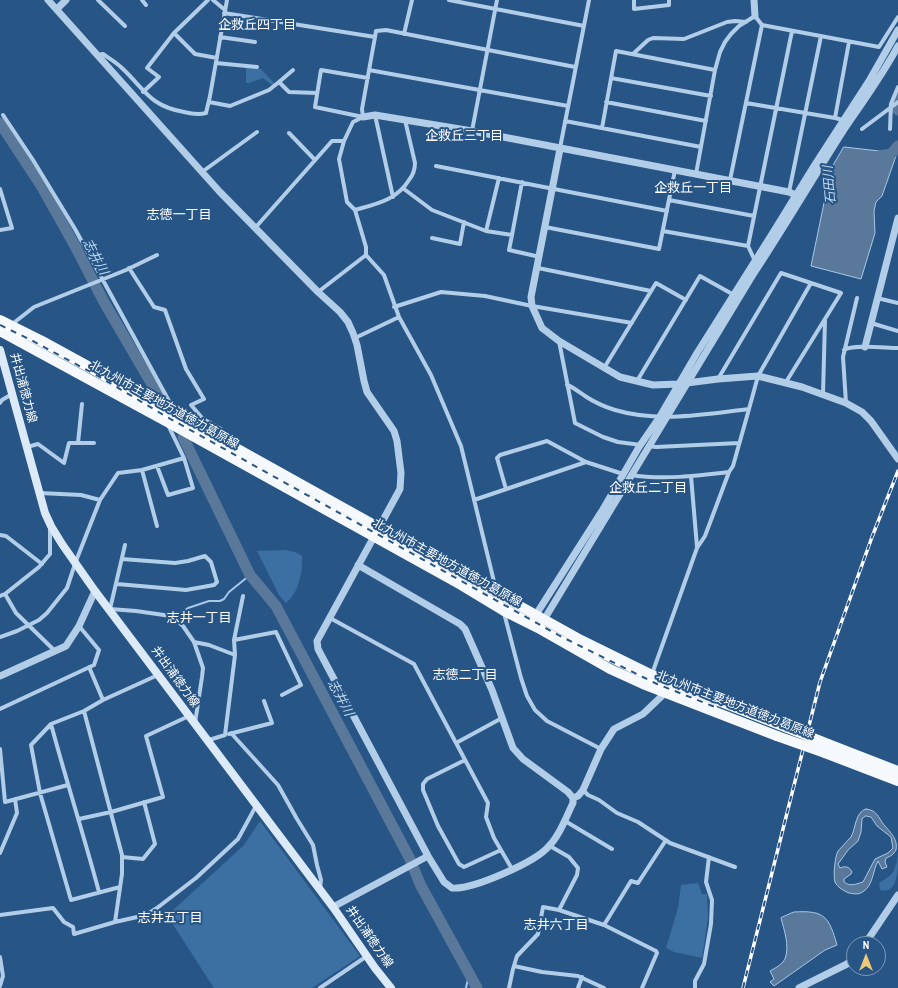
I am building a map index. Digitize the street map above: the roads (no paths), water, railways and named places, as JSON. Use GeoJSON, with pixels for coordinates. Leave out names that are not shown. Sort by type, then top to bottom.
{"type":"FeatureCollection","features":[{"type":"Feature","properties":{"kind":"main road","name":"北九州市主要地方道徳力葛原線"},"geometry":{"type":"LineString","coordinates":[[0,320],[179,417],[211,440],[374,537],[610,669],[665,693],[778,736],[826,748],[898,771]]}},
{"type":"Feature","properties":{"kind":"main road","name":"北九州市主要地方道徳力葛原線"},"geometry":{"type":"LineString","coordinates":[[0,331],[167,421],[211,440],[378,527],[580,640],[652,675],[780,725],[898,781]]}},
{"type":"Feature","properties":{"kind":"main road","name":"井出浦徳力線"},"geometry":{"type":"LineString","coordinates":[[0,350],[2,363],[12,394],[44,513],[50,526],[95,590],[256,806],[320,889],[388,987]]}},
{"type":"Feature","properties":{"kind":"street"},"geometry":{"type":"LineString","coordinates":[[48,0],[202,172],[318,292],[340,312],[348,322],[357,345],[367,392],[394,431],[397,441],[401,473],[400,489],[378,527],[374,537],[358,565],[330,618],[317,640],[318,649],[428,856],[444,882],[452,888],[461,888],[477,884],[496,877],[539,856],[550,846],[565,821],[573,803],[573,798],[568,792],[523,759],[513,748],[492,690],[465,629],[460,624],[358,565]]}},
{"type":"Feature","properties":{"kind":"street"},"geometry":{"type":"LineString","coordinates":[[57,9],[66,0]]}},
{"type":"Feature","properties":{"kind":"street"},"geometry":{"type":"LineString","coordinates":[[98,0],[125,26]]}},
{"type":"Feature","properties":{"kind":"street"},"geometry":{"type":"LineString","coordinates":[[142,0],[146,5]]}},
{"type":"Feature","properties":{"kind":"street"},"geometry":{"type":"LineString","coordinates":[[143,92],[159,77],[147,68],[174,33],[208,0]]}},
{"type":"Feature","properties":{"kind":"street"},"geometry":{"type":"LineString","coordinates":[[214,0],[225,11],[375,37]]}},
{"type":"Feature","properties":{"kind":"street"},"geometry":{"type":"LineString","coordinates":[[98,55],[103,54],[122,69],[143,92],[158,104],[173,110],[199,114],[206,113],[226,0]]}},
{"type":"Feature","properties":{"kind":"street"},"geometry":{"type":"LineString","coordinates":[[404,34],[412,0]]}},
{"type":"Feature","properties":{"kind":"street"},"geometry":{"type":"LineString","coordinates":[[449,0],[584,26]]}},
{"type":"Feature","properties":{"kind":"street"},"geometry":{"type":"LineString","coordinates":[[472,131],[497,0]]}},
{"type":"Feature","properties":{"kind":"street"},"geometry":{"type":"LineString","coordinates":[[589,0],[575,67],[538,268],[531,297],[532,306],[542,328],[559,341],[620,377],[653,385],[679,384],[758,376],[786,382],[823,394],[846,403],[862,412],[871,421],[896,457]]}},
{"type":"Feature","properties":{"kind":"street"},"geometry":{"type":"LineString","coordinates":[[634,0],[634,9],[669,5],[669,0]]}},
{"type":"Feature","properties":{"kind":"street"},"geometry":{"type":"LineString","coordinates":[[754,0],[755,16],[762,25],[879,48],[898,17]]}},
{"type":"Feature","properties":{"kind":"street"},"geometry":{"type":"LineString","coordinates":[[696,174],[720,52],[724,42],[739,26],[755,16]]}},
{"type":"Feature","properties":{"kind":"street"},"geometry":{"type":"LineString","coordinates":[[633,54],[648,40],[653,38],[684,39],[727,22],[746,22]]}},
{"type":"Feature","properties":{"kind":"street"},"geometry":{"type":"LineString","coordinates":[[730,180],[762,25]]}},
{"type":"Feature","properties":{"kind":"street"},"geometry":{"type":"LineString","coordinates":[[363,117],[362,109],[376,31],[378,30],[386,30],[575,67]]}},
{"type":"Feature","properties":{"kind":"street"},"geometry":{"type":"LineString","coordinates":[[664,416],[679,384],[868,82],[898,30]]}},
{"type":"Feature","properties":{"kind":"street"},"geometry":{"type":"LineString","coordinates":[[755,261],[748,246],[792,31]]}},
{"type":"Feature","properties":{"kind":"street"},"geometry":{"type":"LineString","coordinates":[[174,33],[195,54],[216,60],[257,67]]}},
{"type":"Feature","properties":{"kind":"street"},"geometry":{"type":"LineString","coordinates":[[796,195],[805,113],[821,36]]}},
{"type":"Feature","properties":{"kind":"street"},"geometry":{"type":"LineString","coordinates":[[220,37],[255,42]]}},
{"type":"Feature","properties":{"kind":"street"},"geometry":{"type":"LineString","coordinates":[[835,118],[849,42]]}},
{"type":"Feature","properties":{"kind":"street"},"geometry":{"type":"LineString","coordinates":[[534,626],[599,517],[644,446],[704,357],[754,273],[796,195],[876,84],[898,46]]}},
{"type":"Feature","properties":{"kind":"street"},"geometry":{"type":"LineString","coordinates":[[602,128],[616,51],[716,70]]}},
{"type":"Feature","properties":{"kind":"street"},"geometry":{"type":"LineString","coordinates":[[209,102],[230,106],[269,90],[293,70]]}},
{"type":"Feature","properties":{"kind":"street"},"geometry":{"type":"LineString","coordinates":[[363,117],[314,107],[320,70],[368,78]]}},
{"type":"Feature","properties":{"kind":"street"},"geometry":{"type":"LineString","coordinates":[[369,70],[568,106]]}},
{"type":"Feature","properties":{"kind":"street"},"geometry":{"type":"LineString","coordinates":[[610,78],[711,96]]}},
{"type":"Feature","properties":{"kind":"street"},"geometry":{"type":"LineString","coordinates":[[279,82],[289,92],[317,93]]}},
{"type":"Feature","properties":{"kind":"street"},"geometry":{"type":"LineString","coordinates":[[890,129],[890,107],[893,95],[898,87]]}},
{"type":"Feature","properties":{"kind":"street"},"geometry":{"type":"LineString","coordinates":[[606,102],[706,121]]}},
{"type":"Feature","properties":{"kind":"street"},"geometry":{"type":"LineString","coordinates":[[862,129],[898,102]]}},
{"type":"Feature","properties":{"kind":"street"},"geometry":{"type":"LineString","coordinates":[[746,103],[843,120]]}},
{"type":"Feature","properties":{"kind":"street"},"geometry":{"type":"LineString","coordinates":[[3,115],[33,160],[75,229],[179,417]]}},
{"type":"Feature","properties":{"kind":"street"},"geometry":{"type":"LineString","coordinates":[[601,749],[547,721],[535,710],[527,696],[504,611],[497,594],[461,446],[431,375],[394,307],[384,275],[366,255],[366,247],[355,210],[347,202],[339,159],[344,141],[353,122],[363,117],[375,115],[472,131],[560,149],[730,180],[796,195]]}},
{"type":"Feature","properties":{"kind":"street"},"geometry":{"type":"LineString","coordinates":[[375,115],[393,197]]}},
{"type":"Feature","properties":{"kind":"street"},"geometry":{"type":"LineString","coordinates":[[355,210],[378,204],[393,197],[404,189],[412,176],[415,166],[405,120]]}},
{"type":"Feature","properties":{"kind":"street"},"geometry":{"type":"LineString","coordinates":[[565,121],[701,147]]}},
{"type":"Feature","properties":{"kind":"street"},"geometry":{"type":"LineString","coordinates":[[202,172],[257,132]]}},
{"type":"Feature","properties":{"kind":"street"},"geometry":{"type":"LineString","coordinates":[[289,133],[315,160]]}},
{"type":"Feature","properties":{"kind":"street"},"geometry":{"type":"LineString","coordinates":[[255,228],[332,141],[344,141]]}},
{"type":"Feature","properties":{"kind":"street"},"geometry":{"type":"LineString","coordinates":[[436,166],[667,211]]}},
{"type":"Feature","properties":{"kind":"street"},"geometry":{"type":"LineString","coordinates":[[545,227],[659,249],[675,170]]}},
{"type":"Feature","properties":{"kind":"street"},"geometry":{"type":"LineString","coordinates":[[486,231],[498,178]]}},
{"type":"Feature","properties":{"kind":"street"},"geometry":{"type":"LineString","coordinates":[[522,182],[509,250],[540,257]]}},
{"type":"Feature","properties":{"kind":"street"},"geometry":{"type":"LineString","coordinates":[[0,189],[12,228],[0,230]]}},
{"type":"Feature","properties":{"kind":"street"},"geometry":{"type":"LineString","coordinates":[[404,189],[432,210],[486,231],[512,235]]}},
{"type":"Feature","properties":{"kind":"street"},"geometry":{"type":"LineString","coordinates":[[669,200],[754,216]]}},
{"type":"Feature","properties":{"kind":"street"},"geometry":{"type":"LineString","coordinates":[[865,347],[898,218]]}},
{"type":"Feature","properties":{"kind":"street"},"geometry":{"type":"LineString","coordinates":[[432,238],[460,244],[464,222]]}},
{"type":"Feature","properties":{"kind":"street"},"geometry":{"type":"LineString","coordinates":[[663,232],[748,246]]}},
{"type":"Feature","properties":{"kind":"street"},"geometry":{"type":"LineString","coordinates":[[11,325],[34,307],[157,255]]}},
{"type":"Feature","properties":{"kind":"street"},"geometry":{"type":"LineString","coordinates":[[318,292],[366,255]]}},
{"type":"Feature","properties":{"kind":"street"},"geometry":{"type":"LineString","coordinates":[[129,268],[154,307],[165,310],[186,369],[204,399],[191,405],[203,419],[220,429],[211,440]]}},
{"type":"Feature","properties":{"kind":"street"},"geometry":{"type":"LineString","coordinates":[[538,268],[651,291]]}},
{"type":"Feature","properties":{"kind":"street"},"geometry":{"type":"LineString","coordinates":[[718,379],[781,273],[841,293],[786,382]]}},
{"type":"Feature","properties":{"kind":"street"},"geometry":{"type":"LineString","coordinates":[[637,381],[700,276],[734,295]]}},
{"type":"Feature","properties":{"kind":"street"},"geometry":{"type":"LineString","coordinates":[[604,368],[656,283],[686,300]]}},
{"type":"Feature","properties":{"kind":"street"},"geometry":{"type":"LineString","coordinates":[[652,675],[697,548],[705,536],[729,472],[733,466],[750,410],[758,376],[810,283]]}},
{"type":"Feature","properties":{"kind":"street"},"geometry":{"type":"LineString","coordinates":[[394,307],[441,292],[485,296],[532,306],[632,323]]}},
{"type":"Feature","properties":{"kind":"street"},"geometry":{"type":"LineString","coordinates":[[846,403],[842,357],[857,298]]}},
{"type":"Feature","properties":{"kind":"street"},"geometry":{"type":"LineString","coordinates":[[877,298],[898,303]]}},
{"type":"Feature","properties":{"kind":"street"},"geometry":{"type":"LineString","coordinates":[[355,338],[399,317]]}},
{"type":"Feature","properties":{"kind":"street"},"geometry":{"type":"LineString","coordinates":[[823,394],[825,320]]}},
{"type":"Feature","properties":{"kind":"street"},"geometry":{"type":"LineString","coordinates":[[871,323],[898,331]]}},
{"type":"Feature","properties":{"kind":"street"},"geometry":{"type":"LineString","coordinates":[[559,341],[575,423],[603,437],[618,442],[644,446],[656,447],[739,443]]}},
{"type":"Feature","properties":{"kind":"street"},"geometry":{"type":"LineString","coordinates":[[844,351],[847,348],[898,348]]}},
{"type":"Feature","properties":{"kind":"street"},"geometry":{"type":"LineString","coordinates":[[567,385],[614,410],[630,414],[664,416],[750,410]]}},
{"type":"Feature","properties":{"kind":"street"},"geometry":{"type":"LineString","coordinates":[[0,403],[12,394]]}},
{"type":"Feature","properties":{"kind":"street"},"geometry":{"type":"LineString","coordinates":[[78,443],[82,404]]}},
{"type":"Feature","properties":{"kind":"street"},"geometry":{"type":"LineString","coordinates":[[157,466],[168,495],[193,488],[184,458],[167,421]]}},
{"type":"Feature","properties":{"kind":"street"},"geometry":{"type":"LineString","coordinates":[[506,489],[497,458],[500,455],[547,441],[586,462],[627,475],[647,478],[691,476],[729,472]]}},
{"type":"Feature","properties":{"kind":"street"},"geometry":{"type":"LineString","coordinates":[[26,447],[38,444],[64,463],[69,443],[94,443]]}},
{"type":"Feature","properties":{"kind":"street"},"geometry":{"type":"LineString","coordinates":[[0,637],[39,620],[47,614],[67,588],[100,500],[118,473],[142,470],[184,458]]}},
{"type":"Feature","properties":{"kind":"street"},"geometry":{"type":"LineString","coordinates":[[474,500],[586,462]]}},
{"type":"Feature","properties":{"kind":"street"},"geometry":{"type":"LineString","coordinates":[[142,470],[157,526]]}},
{"type":"Feature","properties":{"kind":"street"},"geometry":{"type":"LineString","coordinates":[[691,476],[697,548]]}},
{"type":"Feature","properties":{"kind":"street"},"geometry":{"type":"LineString","coordinates":[[39,493],[81,495],[100,500]]}},
{"type":"Feature","properties":{"kind":"street"},"geometry":{"type":"LineString","coordinates":[[50,526],[50,554],[42,564],[2,595],[28,626],[55,651]]}},
{"type":"Feature","properties":{"kind":"street"},"geometry":{"type":"LineString","coordinates":[[0,535],[6,536],[42,564]]}},
{"type":"Feature","properties":{"kind":"street"},"geometry":{"type":"LineString","coordinates":[[125,545],[110,609],[171,616],[182,626],[194,642],[202,668],[195,724]]}},
{"type":"Feature","properties":{"kind":"street"},"geometry":{"type":"LineString","coordinates":[[117,584],[186,590],[214,585],[217,582],[212,562],[205,556],[175,563],[122,559]]}},
{"type":"Feature","properties":{"kind":"street"},"geometry":{"type":"LineString","coordinates":[[0,676],[66,646],[80,626],[95,590]]}},
{"type":"Feature","properties":{"kind":"street"},"geometry":{"type":"LineString","coordinates":[[225,735],[235,655],[234,640],[243,596]]}},
{"type":"Feature","properties":{"kind":"street"},"geometry":{"type":"LineString","coordinates":[[330,618],[414,664],[488,803],[486,817],[501,850],[512,869]]}},
{"type":"Feature","properties":{"kind":"street"},"geometry":{"type":"LineString","coordinates":[[0,709],[94,665],[99,650],[80,626]]}},
{"type":"Feature","properties":{"kind":"street"},"geometry":{"type":"LineString","coordinates":[[234,640],[276,632],[301,685],[282,695]]}},
{"type":"Feature","properties":{"kind":"street"},"geometry":{"type":"LineString","coordinates":[[194,642],[209,645],[235,655]]}},
{"type":"Feature","properties":{"kind":"street"},"geometry":{"type":"LineString","coordinates":[[89,667],[103,700]]}},
{"type":"Feature","properties":{"kind":"street"},"geometry":{"type":"LineString","coordinates":[[120,886],[71,900],[40,793],[31,745],[51,724],[84,711],[103,700],[159,675]]}},
{"type":"Feature","properties":{"kind":"street"},"geometry":{"type":"LineString","coordinates":[[573,798],[578,796],[583,790],[601,749],[614,729],[643,714],[665,693]]}},
{"type":"Feature","properties":{"kind":"street"},"geometry":{"type":"LineString","coordinates":[[208,740],[272,723],[264,701]]}},
{"type":"Feature","properties":{"kind":"street"},"geometry":{"type":"LineString","coordinates":[[84,711],[122,857],[122,874],[114,922]]}},
{"type":"Feature","properties":{"kind":"street"},"geometry":{"type":"LineString","coordinates":[[80,819],[163,797],[146,736],[189,716]]}},
{"type":"Feature","properties":{"kind":"street"},"geometry":{"type":"LineString","coordinates":[[456,743],[502,718]]}},
{"type":"Feature","properties":{"kind":"street"},"geometry":{"type":"LineString","coordinates":[[51,724],[68,785],[80,819],[99,892]]}},
{"type":"Feature","properties":{"kind":"street"},"geometry":{"type":"LineString","coordinates":[[231,733],[278,785],[313,845],[321,880],[320,889]]}},
{"type":"Feature","properties":{"kind":"street"},"geometry":{"type":"LineString","coordinates":[[0,749],[5,802],[68,785]]}},
{"type":"Feature","properties":{"kind":"street"},"geometry":{"type":"LineString","coordinates":[[465,760],[427,779],[423,784],[423,790],[438,826],[459,864],[464,867],[501,850]]}},
{"type":"Feature","properties":{"kind":"street"},"geometry":{"type":"LineString","coordinates":[[583,790],[588,795],[599,800],[617,814],[638,822],[677,846],[734,867]]}},
{"type":"Feature","properties":{"kind":"street"},"geometry":{"type":"LineString","coordinates":[[0,853],[17,812],[15,799]]}},
{"type":"Feature","properties":{"kind":"street"},"geometry":{"type":"LineString","coordinates":[[122,857],[143,859],[155,844],[144,802]]}},
{"type":"Feature","properties":{"kind":"street"},"geometry":{"type":"LineString","coordinates":[[0,915],[53,908],[64,922],[73,927],[74,934],[114,922],[146,915],[196,878],[238,839],[256,806]]}},
{"type":"Feature","properties":{"kind":"street"},"geometry":{"type":"LineString","coordinates":[[565,821],[612,849]]}},
{"type":"Feature","properties":{"kind":"street"},"geometry":{"type":"LineString","coordinates":[[604,925],[632,881],[638,883],[666,840]]}},
{"type":"Feature","properties":{"kind":"street"},"geometry":{"type":"LineString","coordinates":[[550,846],[569,857],[578,868],[577,875],[559,910]]}},
{"type":"Feature","properties":{"kind":"street"},"geometry":{"type":"LineString","coordinates":[[333,907],[428,856]]}},
{"type":"Feature","properties":{"kind":"street"},"geometry":{"type":"LineString","coordinates":[[695,988],[695,981],[704,964],[711,924],[712,900],[706,882],[709,857]]}},
{"type":"Feature","properties":{"kind":"street"},"geometry":{"type":"LineString","coordinates":[[870,936],[898,895]]}},
{"type":"Feature","properties":{"kind":"street"},"geometry":{"type":"LineString","coordinates":[[509,988],[517,956],[538,934],[543,907],[559,910],[604,925],[657,952],[642,988]]}},
{"type":"Feature","properties":{"kind":"street"},"geometry":{"type":"LineString","coordinates":[[320,988],[367,956]]}},
{"type":"Feature","properties":{"kind":"street"},"geometry":{"type":"LineString","coordinates":[[0,957],[3,976],[0,986]]}},
{"type":"Feature","properties":{"kind":"street"},"geometry":{"type":"LineString","coordinates":[[799,988],[846,964]]}},
{"type":"Feature","properties":{"kind":"street"},"geometry":{"type":"LineString","coordinates":[[514,966],[582,977],[604,988]]}},
{"type":"Feature","properties":{"kind":"street"},"geometry":{"type":"LineString","coordinates":[[578,988],[582,977]]}},
{"type":"Feature","properties":{"kind":"water"},"geometry":{"type":"Polygon","coordinates":[[[844,147],[897,153],[882,196],[876,202],[874,211],[875,233],[861,279],[811,266],[831,169],[844,147]]]}},
{"type":"Feature","properties":{"kind":"water"},"geometry":{"type":"Polygon","coordinates":[[[866,809],[877,814],[893,836],[896,843],[896,850],[891,856],[886,858],[885,862],[887,867],[882,869],[878,861],[867,888],[860,893],[855,894],[845,891],[836,884],[834,879],[835,866],[838,851],[851,837],[858,817],[862,811],[866,809]],[[866,816],[862,819],[861,832],[858,841],[848,850],[838,864],[840,868],[847,867],[852,872],[844,879],[844,882],[849,884],[853,885],[863,882],[875,859],[888,853],[893,848],[891,837],[877,826],[871,817],[866,816]]]}},
{"type":"Feature","properties":{"kind":"water"},"geometry":{"type":"Polygon","coordinates":[[[794,912],[813,912],[824,917],[831,928],[837,945],[825,950],[774,986],[770,982],[774,979],[770,971],[782,963],[785,959],[787,949],[781,918],[794,912]]]}},
{"type":"Feature","properties":{"kind":"waterway","name":"石田川"},"geometry":{"type":"LineString","coordinates":[[898,96],[894,106],[898,110]]}},
{"type":"Feature","properties":{"kind":"waterway","name":"志井川"},"geometry":{"type":"LineString","coordinates":[[0,123],[42,187],[104,302],[164,405]]}},
{"type":"Feature","properties":{"kind":"waterway","name":"石田川"},"geometry":{"type":"LineString","coordinates":[[879,156],[891,154],[898,146]]}},
{"type":"Feature","properties":{"kind":"waterway","name":"志井川"},"geometry":{"type":"LineString","coordinates":[[183,437],[250,575],[276,606],[410,859],[420,884],[477,988]]}},
{"type":"Feature","properties":{"kind":"waterway"},"geometry":{"type":"LineString","coordinates":[[176,616],[188,608],[209,601],[220,601],[224,599],[229,592],[250,575]]}},
{"type":"Feature","properties":{"kind":"waterway","name":"志井川"},"geometry":{"type":"LineString","coordinates":[[466,988],[469,974]]}},
{"type":"Feature","properties":{"kind":"railway"},"geometry":{"type":"LineString","coordinates":[[0,325],[98,376],[167,417],[560,636],[657,684],[715,707]]}},
{"type":"Feature","properties":{"kind":"railway"},"geometry":{"type":"LineString","coordinates":[[743,988],[820,682],[872,537],[898,471]]}},
{"type":"Feature","properties":{"kind":"district","name":"企救丘四丁目"},"geometry":{"type":"Point","coordinates":[257,26]}},
{"type":"Feature","properties":{"kind":"district","name":"企救丘三丁目"},"geometry":{"type":"Point","coordinates":[464,137]}},
{"type":"Feature","properties":{"kind":"district","name":"企救丘一丁目"},"geometry":{"type":"Point","coordinates":[693,189]}},
{"type":"Feature","properties":{"kind":"district","name":"志徳一丁目"},"geometry":{"type":"Point","coordinates":[179,216]}},
{"type":"Feature","properties":{"kind":"district","name":"企救丘二丁目"},"geometry":{"type":"Point","coordinates":[648,489]}},
{"type":"Feature","properties":{"kind":"district","name":"志井一丁目"},"geometry":{"type":"Point","coordinates":[199,619]}},
{"type":"Feature","properties":{"kind":"district","name":"志徳二丁目"},"geometry":{"type":"Point","coordinates":[465,676]}},
{"type":"Feature","properties":{"kind":"district","name":"志井五丁目"},"geometry":{"type":"Point","coordinates":[170,919]}},
{"type":"Feature","properties":{"kind":"district","name":"志井六丁目"},"geometry":{"type":"Point","coordinates":[556,926]}}]}
